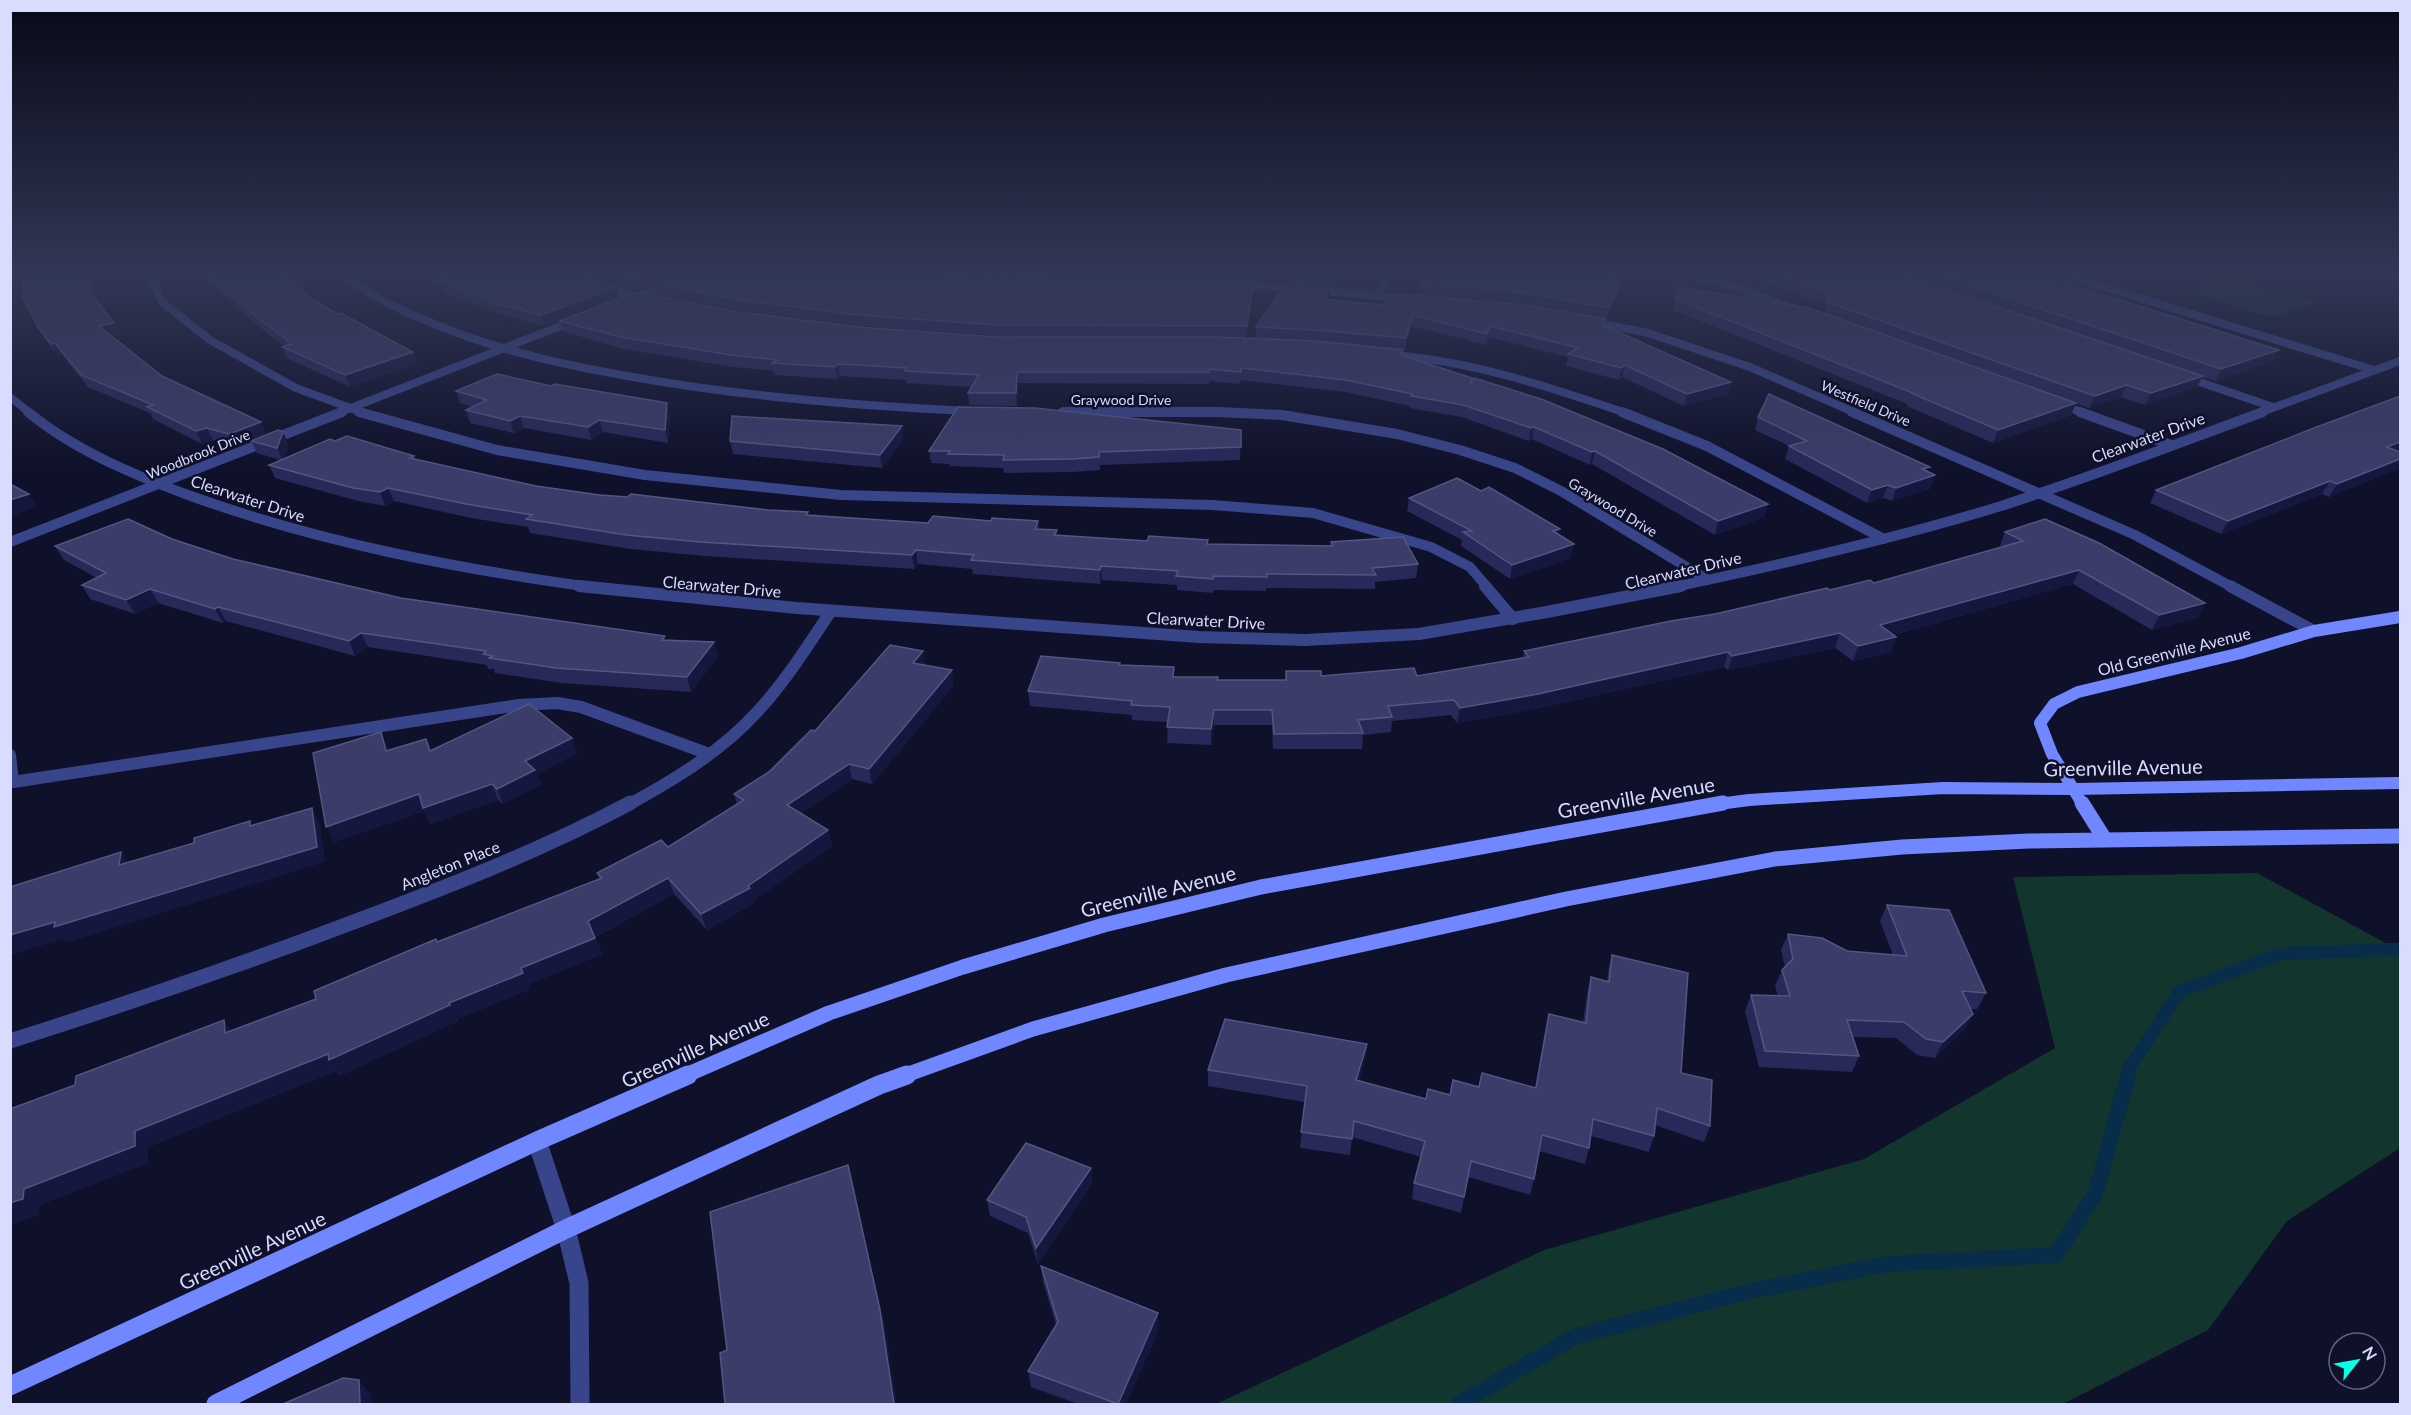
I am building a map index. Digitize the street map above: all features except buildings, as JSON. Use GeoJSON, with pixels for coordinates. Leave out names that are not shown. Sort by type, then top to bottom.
{"type":"FeatureCollection","features":[{"type":"Feature","properties":{"kind":"main road","name":"Old Greenville Avenue"},"geometry":{"type":"LineString","coordinates":[[2075,789],[2052,754],[2040,723],[2054,704],[2078,692],[2241,653],[2313,631],[2400,617]]}},
{"type":"Feature","properties":{"kind":"main road","name":"Greenville Avenue"},"geometry":{"type":"LineString","coordinates":[[10,1386],[537,1140],[829,1013],[963,967],[1104,925],[1261,887],[1704,806],[1749,800],[1943,788],[2075,789],[2400,783]]}},
{"type":"Feature","properties":{"kind":"main road"},"geometry":{"type":"LineString","coordinates":[[2075,789],[2104,838]]}},
{"type":"Feature","properties":{"kind":"main road"},"geometry":{"type":"LineString","coordinates":[[216,1404],[566,1229],[879,1085],[1033,1029],[1226,975],[1566,898],[1775,859],[1902,847],[2104,838],[2400,836]]}},
{"type":"Feature","properties":{"kind":"street"},"geometry":{"type":"LineString","coordinates":[[209,339],[296,388],[349,409],[497,450],[645,475],[841,495],[1213,505],[1312,513],[1431,547],[1470,567],[1513,619]]}},
{"type":"Feature","properties":{"kind":"street"},"geometry":{"type":"LineString","coordinates":[[472,339],[501,349],[581,368],[679,386],[881,407],[983,412]]}},
{"type":"Feature","properties":{"kind":"street","name":"Woodbrook Drive"},"geometry":{"type":"LineString","coordinates":[[10,542],[527,339]]}},
{"type":"Feature","properties":{"kind":"street","name":"Westfield Drive"},"geometry":{"type":"LineString","coordinates":[[1666,339],[1750,367],[2135,535],[2313,631]]}},
{"type":"Feature","properties":{"kind":"street"},"geometry":{"type":"LineString","coordinates":[[2273,339],[2374,370]]}},
{"type":"Feature","properties":{"kind":"street"},"geometry":{"type":"LineString","coordinates":[[1383,354],[1417,357],[1543,384],[1637,417],[1707,446],[1884,539]]}},
{"type":"Feature","properties":{"kind":"street","name":"Clearwater Drive"},"geometry":{"type":"LineString","coordinates":[[10,397],[57,434],[96,457],[158,485],[282,526],[356,546],[457,567],[640,594],[831,611],[1244,638],[1323,639],[1410,635],[1513,619],[1606,602],[1884,539],[2041,493],[2400,361]]}},
{"type":"Feature","properties":{"kind":"street"},"geometry":{"type":"LineString","coordinates":[[2171,372],[2273,407]]}},
{"type":"Feature","properties":{"kind":"street"},"geometry":{"type":"LineString","coordinates":[[2047,400],[2171,445]]}},
{"type":"Feature","properties":{"kind":"street","name":"Graywood Drive"},"geometry":{"type":"LineString","coordinates":[[1053,412],[1218,412],[1282,415],[1397,434],[1460,450],[1515,468],[1561,491],[1708,580]]}},
{"type":"Feature","properties":{"kind":"street","name":"Angleton Place"},"geometry":{"type":"LineString","coordinates":[[10,1041],[256,958],[532,852],[601,820],[662,786],[709,754],[744,726],[780,687],[831,611]]}},
{"type":"Feature","properties":{"kind":"street"},"geometry":{"type":"LineString","coordinates":[[10,755],[12,783],[519,705],[557,703],[581,707],[709,754]]}},
{"type":"Feature","properties":{"kind":"street"},"geometry":{"type":"LineString","coordinates":[[537,1140],[566,1229],[579,1283],[580,1404]]}},
{"type":"Feature","properties":{"kind":"green space"},"geometry":{"type":"Polygon","coordinates":[[[2257,873],[2400,951],[2400,1148],[2287,1221],[2208,1330],[2063,1404],[1216,1404],[1544,1250],[1864,1159],[2055,1048],[2013,877],[2257,873]]]}},
{"type":"Feature","properties":{"kind":"waterway"},"geometry":{"type":"LineString","coordinates":[[2127,1076],[2130,1067],[2179,992],[2280,954],[2400,949]]}},
{"type":"Feature","properties":{"kind":"waterway"},"geometry":{"type":"LineString","coordinates":[[1459,1404],[1576,1336],[1751,1291],[1888,1264],[2056,1255],[2096,1192],[2128,1075]]}}]}
